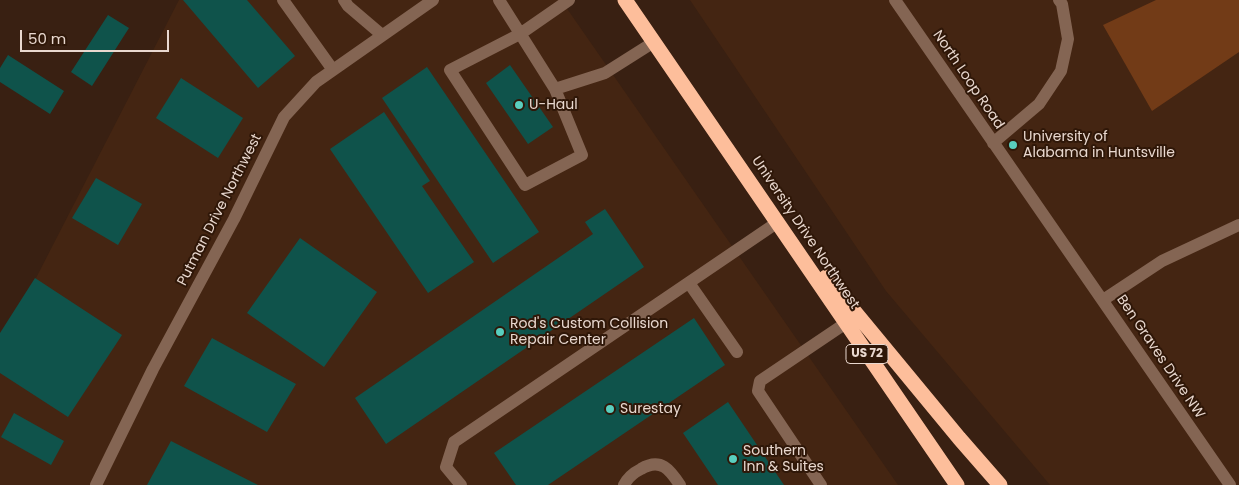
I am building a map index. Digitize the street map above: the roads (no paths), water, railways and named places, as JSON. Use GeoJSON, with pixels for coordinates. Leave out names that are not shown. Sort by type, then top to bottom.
{"type":"FeatureCollection","features":[{"type":"Feature","properties":{"kind":"highway","name":"University Drive Northwest"},"geometry":{"type":"LineString","coordinates":[[626,1],[957,485]]}},
{"type":"Feature","properties":{"kind":"highway"},"geometry":{"type":"LineString","coordinates":[[763,201],[1000,485]]}},
{"type":"Feature","properties":{"kind":"street"},"geometry":{"type":"LineString","coordinates":[[283,0],[333,70]]}},
{"type":"Feature","properties":{"kind":"street","name":"Putman Drive Northwest"},"geometry":{"type":"LineString","coordinates":[[96,485],[153,369],[234,219],[284,117],[316,82],[433,0]]}},
{"type":"Feature","properties":{"kind":"street"},"geometry":{"type":"LineString","coordinates":[[500,0],[520,34],[555,89],[582,155],[525,185],[450,70],[520,34],[569,0]]}},
{"type":"Feature","properties":{"kind":"street","name":"North Loop Road"},"geometry":{"type":"LineString","coordinates":[[895,0],[1102,300]]}},
{"type":"Feature","properties":{"kind":"street"},"geometry":{"type":"LineString","coordinates":[[993,143],[1039,104],[1061,71],[1068,39],[1060,0]]}},
{"type":"Feature","properties":{"kind":"street"},"geometry":{"type":"LineString","coordinates":[[353,1],[382,35]]}},
{"type":"Feature","properties":{"kind":"street"},"geometry":{"type":"LineString","coordinates":[[555,89],[605,73],[654,42]]}},
{"type":"Feature","properties":{"kind":"street"},"geometry":{"type":"LineString","coordinates":[[462,485],[446,467],[454,442],[778,222]]}},
{"type":"Feature","properties":{"kind":"street","name":"Ben Graves Drive NW"},"geometry":{"type":"LineString","coordinates":[[1230,485],[1102,300],[1162,261],[1239,225]]}},
{"type":"Feature","properties":{"kind":"street"},"geometry":{"type":"LineString","coordinates":[[688,283],[736,352]]}},
{"type":"Feature","properties":{"kind":"street"},"geometry":{"type":"LineString","coordinates":[[821,485],[758,391],[760,381],[846,323]]}},
{"type":"Feature","properties":{"kind":"street"},"geometry":{"type":"LineString","coordinates":[[624,485],[629,476],[649,464],[660,465],[670,470],[680,485]]}},
{"type":"Feature","properties":{"kind":"place","name":"U-Haul"},"geometry":{"type":"Point","coordinates":[519,105]}},
{"type":"Feature","properties":{"kind":"place","name":"University of Alabama in Huntsville"},"geometry":{"type":"Point","coordinates":[1013,145]}},
{"type":"Feature","properties":{"kind":"place","name":"Rod's Custom Collision Repair Center"},"geometry":{"type":"Point","coordinates":[500,332]}},
{"type":"Feature","properties":{"kind":"place","name":"Surestay"},"geometry":{"type":"Point","coordinates":[610,409]}},
{"type":"Feature","properties":{"kind":"place","name":"Southern Inn & Suites"},"geometry":{"type":"Point","coordinates":[733,459]}}]}
